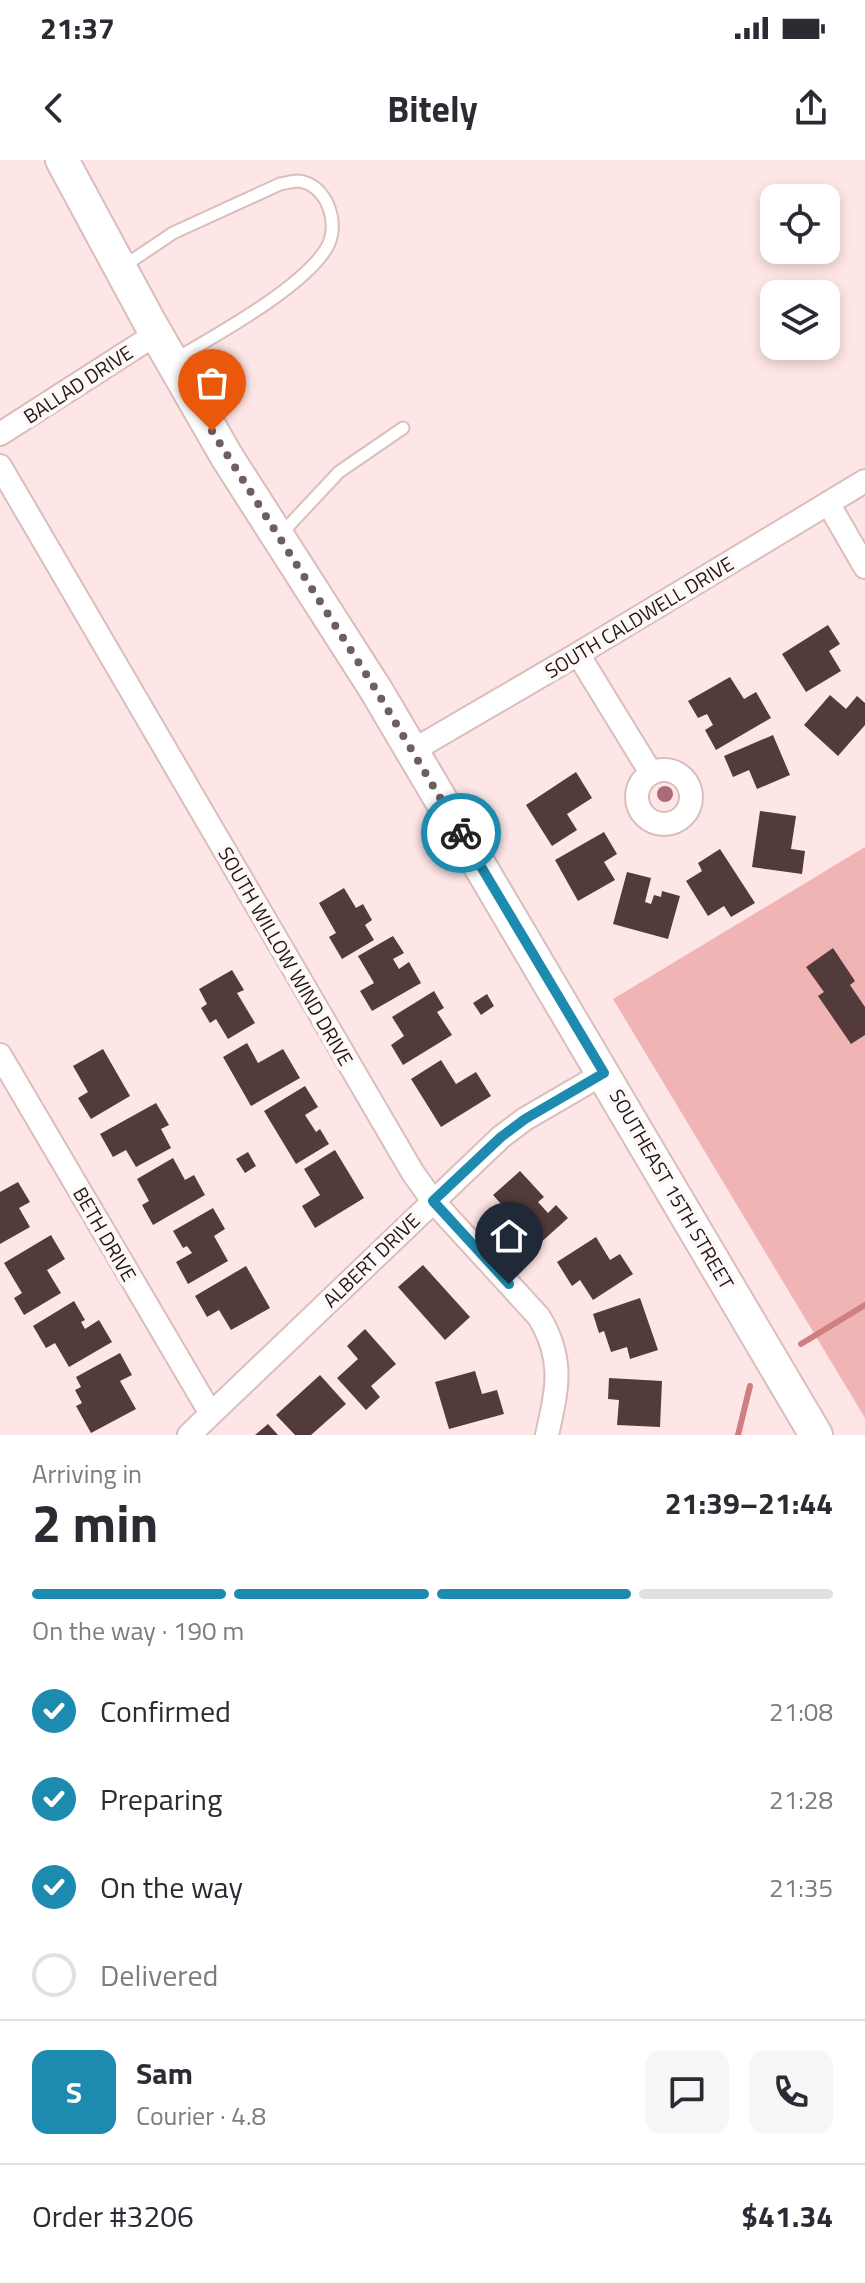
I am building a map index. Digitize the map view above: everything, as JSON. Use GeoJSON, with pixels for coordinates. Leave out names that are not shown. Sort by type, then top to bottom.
{"type":"FeatureCollection","features":[{"type":"Feature","properties":{"kind":"main road","name":"SOUTHEAST 15TH STREET"},"geometry":{"type":"LineString","coordinates":[[62,160],[227,457],[412,751],[816,1435]]}},
{"type":"Feature","properties":{"kind":"street","name":"BALLAD DRIVE"},"geometry":{"type":"LineString","coordinates":[[0,434],[156,334]]}},
{"type":"Feature","properties":{"kind":"street","name":"SOUTH WILLOW WIND DRIVE"},"geometry":{"type":"LineString","coordinates":[[0,466],[413,1173],[433,1201],[539,1317],[547,1330],[555,1348],[558,1387],[547,1435]]}},
{"type":"Feature","properties":{"kind":"street","name":"SOUTH CALDWELL DRIVE"},"geometry":{"type":"LineString","coordinates":[[412,751],[865,481]]}},
{"type":"Feature","properties":{"kind":"street"},"geometry":{"type":"LineString","coordinates":[[828,503],[865,567]]}},
{"type":"Feature","properties":{"kind":"street"},"geometry":{"type":"LineString","coordinates":[[578,654],[651,773]]}},
{"type":"Feature","properties":{"kind":"street","name":"BETH DRIVE"},"geometry":{"type":"LineString","coordinates":[[0,1055],[211,1414]]}},
{"type":"Feature","properties":{"kind":"street","name":"ALBERT DRIVE"},"geometry":{"type":"LineString","coordinates":[[189,1435],[501,1137],[525,1119],[604,1073]]}},
{"type":"Feature","properties":{"kind":"lane"},"geometry":{"type":"LineString","coordinates":[[120,268],[173,233],[280,184],[297,181],[322,195],[329,208],[333,235],[316,263],[254,310],[172,361]]}},
{"type":"Feature","properties":{"kind":"lane"},"geometry":{"type":"LineString","coordinates":[[278,537],[339,472],[403,428]]}},
{"type":"Feature","properties":{"kind":"shaded area"},"geometry":{"type":"Polygon","coordinates":[[[865,847],[865,1418],[613,999],[865,847]]]}},
{"type":"Feature","properties":{"kind":"building"},"geometry":{"type":"Polygon","coordinates":[[[828,625],[840,644],[829,651],[841,671],[806,692],[782,654],[828,625]]]}},
{"type":"Feature","properties":{"kind":"building"},"geometry":{"type":"Polygon","coordinates":[[[730,677],[744,699],[756,692],[771,718],[716,750],[705,730],[713,725],[707,714],[698,718],[688,701],[730,677]]]}},
{"type":"Feature","properties":{"kind":"building"},"geometry":{"type":"Polygon","coordinates":[[[830,695],[846,709],[857,696],[865,703],[865,725],[838,756],[804,725],[830,695]]]}},
{"type":"Feature","properties":{"kind":"building"},"geometry":{"type":"Polygon","coordinates":[[[773,735],[790,775],[757,789],[749,770],[733,777],[724,756],[773,735]]]}},
{"type":"Feature","properties":{"kind":"building"},"geometry":{"type":"Polygon","coordinates":[[[576,772],[592,798],[567,814],[577,830],[552,846],[526,805],[576,772]]]}},
{"type":"Feature","properties":{"kind":"building"},"geometry":{"type":"Polygon","coordinates":[[[760,811],[796,816],[791,849],[805,851],[802,874],[752,867],[760,811]]]}},
{"type":"Feature","properties":{"kind":"building"},"geometry":{"type":"Polygon","coordinates":[[[604,832],[617,854],[604,862],[615,880],[578,901],[555,860],[604,832]]]}},
{"type":"Feature","properties":{"kind":"building"},"geometry":{"type":"Polygon","coordinates":[[[720,849],[755,903],[731,917],[724,906],[708,916],[686,881],[702,871],[698,863],[720,849]]]}},
{"type":"Feature","properties":{"kind":"building"},"geometry":{"type":"Polygon","coordinates":[[[627,872],[651,878],[645,902],[651,904],[654,895],[661,897],[662,891],[680,896],[668,939],[613,924],[627,872]]]}},
{"type":"Feature","properties":{"kind":"building"},"geometry":{"type":"Polygon","coordinates":[[[344,888],[356,908],[363,904],[372,920],[365,925],[374,940],[342,959],[329,937],[336,933],[319,903],[344,888]]]}},
{"type":"Feature","properties":{"kind":"building"},"geometry":{"type":"Polygon","coordinates":[[[393,936],[404,953],[393,959],[399,969],[409,962],[421,983],[372,1011],[360,991],[374,983],[358,956],[393,936]]]}},
{"type":"Feature","properties":{"kind":"building"},"geometry":{"type":"Polygon","coordinates":[[[833,948],[855,981],[850,985],[865,1007],[865,1035],[851,1044],[818,996],[824,992],[806,967],[833,948]]]}},
{"type":"Feature","properties":{"kind":"building"},"geometry":{"type":"Polygon","coordinates":[[[232,970],[244,990],[237,993],[255,1023],[228,1039],[216,1019],[210,1023],[201,1008],[207,1004],[199,989],[232,970]]]}},
{"type":"Feature","properties":{"kind":"building"},"geometry":{"type":"Polygon","coordinates":[[[434,991],[444,1008],[437,1012],[452,1035],[403,1065],[391,1045],[404,1036],[392,1017],[434,991]]]}},
{"type":"Feature","properties":{"kind":"building"},"geometry":{"type":"Polygon","coordinates":[[[487,994],[494,1006],[481,1015],[473,1003],[487,994]]]}},
{"type":"Feature","properties":{"kind":"building"},"geometry":{"type":"Polygon","coordinates":[[[247,1043],[258,1063],[283,1049],[300,1078],[251,1106],[223,1057],[247,1043]]]}},
{"type":"Feature","properties":{"kind":"building"},"geometry":{"type":"Polygon","coordinates":[[[103,1049],[130,1096],[91,1119],[78,1098],[88,1092],[73,1066],[103,1049]]]}},
{"type":"Feature","properties":{"kind":"building"},"geometry":{"type":"Polygon","coordinates":[[[441,1060],[456,1084],[476,1072],[491,1096],[441,1127],[411,1079],[441,1060]]]}},
{"type":"Feature","properties":{"kind":"building"},"geometry":{"type":"Polygon","coordinates":[[[305,1086],[318,1107],[305,1115],[316,1132],[320,1129],[329,1144],[296,1164],[264,1111],[305,1086]]]}},
{"type":"Feature","properties":{"kind":"building"},"geometry":{"type":"Polygon","coordinates":[[[156,1103],[169,1125],[161,1129],[171,1148],[136,1167],[126,1150],[113,1157],[100,1134],[156,1103]]]}},
{"type":"Feature","properties":{"kind":"building"},"geometry":{"type":"Polygon","coordinates":[[[335,1150],[364,1198],[315,1228],[302,1206],[320,1195],[304,1169],[335,1150]]]}},
{"type":"Feature","properties":{"kind":"building"},"geometry":{"type":"Polygon","coordinates":[[[248,1152],[256,1166],[245,1173],[236,1159],[248,1152]]]}},
{"type":"Feature","properties":{"kind":"building"},"geometry":{"type":"Polygon","coordinates":[[[173,1158],[185,1180],[194,1175],[205,1195],[153,1225],[142,1205],[149,1201],[137,1179],[173,1158]]]}},
{"type":"Feature","properties":{"kind":"building"},"geometry":{"type":"Polygon","coordinates":[[[520,1171],[544,1197],[538,1202],[548,1213],[556,1205],[568,1218],[538,1245],[493,1195],[520,1171]]]}},
{"type":"Feature","properties":{"kind":"building"},"geometry":{"type":"Polygon","coordinates":[[[18,1182],[30,1202],[19,1208],[30,1227],[0,1244],[0,1192],[18,1182]]]}},
{"type":"Feature","properties":{"kind":"building"},"geometry":{"type":"Polygon","coordinates":[[[213,1208],[225,1229],[214,1236],[228,1261],[188,1284],[176,1262],[192,1253],[187,1246],[183,1248],[173,1231],[213,1208]]]}},
{"type":"Feature","properties":{"kind":"building"},"geometry":{"type":"Polygon","coordinates":[[[51,1235],[65,1259],[47,1270],[61,1293],[24,1315],[14,1298],[22,1293],[4,1263],[51,1235]]]}},
{"type":"Feature","properties":{"kind":"building"},"geometry":{"type":"Polygon","coordinates":[[[596,1237],[610,1260],[620,1254],[633,1274],[593,1300],[580,1280],[572,1286],[557,1262],[596,1237]]]}},
{"type":"Feature","properties":{"kind":"building"},"geometry":{"type":"Polygon","coordinates":[[[423,1265],[470,1317],[445,1340],[398,1287],[423,1265]]]}},
{"type":"Feature","properties":{"kind":"building"},"geometry":{"type":"Polygon","coordinates":[[[246,1266],[270,1308],[231,1330],[219,1310],[207,1317],[195,1296],[246,1266]]]}},
{"type":"Feature","properties":{"kind":"building"},"geometry":{"type":"Polygon","coordinates":[[[640,1298],[658,1350],[630,1359],[627,1347],[611,1352],[604,1331],[599,1333],[593,1314],[640,1298]]]}},
{"type":"Feature","properties":{"kind":"building"},"geometry":{"type":"Polygon","coordinates":[[[74,1301],[85,1320],[81,1322],[85,1329],[99,1320],[112,1342],[69,1367],[55,1343],[46,1348],[33,1326],[74,1301]]]}},
{"type":"Feature","properties":{"kind":"building"},"geometry":{"type":"Polygon","coordinates":[[[365,1329],[396,1364],[371,1386],[380,1397],[366,1410],[337,1378],[358,1359],[347,1346],[365,1329]]]}},
{"type":"Feature","properties":{"kind":"building"},"geometry":{"type":"Polygon","coordinates":[[[120,1353],[132,1375],[120,1381],[136,1409],[91,1433],[76,1406],[82,1403],[75,1390],[81,1387],[76,1377],[120,1353]]]}},
{"type":"Feature","properties":{"kind":"building"},"geometry":{"type":"Polygon","coordinates":[[[475,1371],[482,1394],[497,1390],[504,1414],[449,1429],[435,1382],[475,1371]]]}},
{"type":"Feature","properties":{"kind":"building"},"geometry":{"type":"Polygon","coordinates":[[[320,1375],[346,1404],[311,1435],[295,1435],[276,1415],[320,1375]]]}},
{"type":"Feature","properties":{"kind":"building"},"geometry":{"type":"Polygon","coordinates":[[[609,1378],[662,1381],[660,1427],[617,1425],[619,1400],[608,1399],[609,1378]]]}},
{"type":"Feature","properties":{"kind":"building"},"geometry":{"type":"Polygon","coordinates":[[[268,1424],[278,1435],[255,1435],[268,1424]]]}},
{"type":"Feature","properties":{"kind":"waterway"},"geometry":{"type":"LineString","coordinates":[[801,1344],[865,1305]]}},
{"type":"Feature","properties":{"kind":"waterway"},"geometry":{"type":"LineString","coordinates":[[738,1435],[750,1386]]}},
{"type":"Feature","properties":{"kind":"way so far"},"geometry":{"type":"LineString","coordinates":[[212,431],[376,690],[461,833]]}},
{"type":"Feature","properties":{"kind":"route"},"geometry":{"type":"LineString","coordinates":[[461,833],[604,1073],[525,1119],[476,1159],[433,1201],[509,1284]]}}]}
